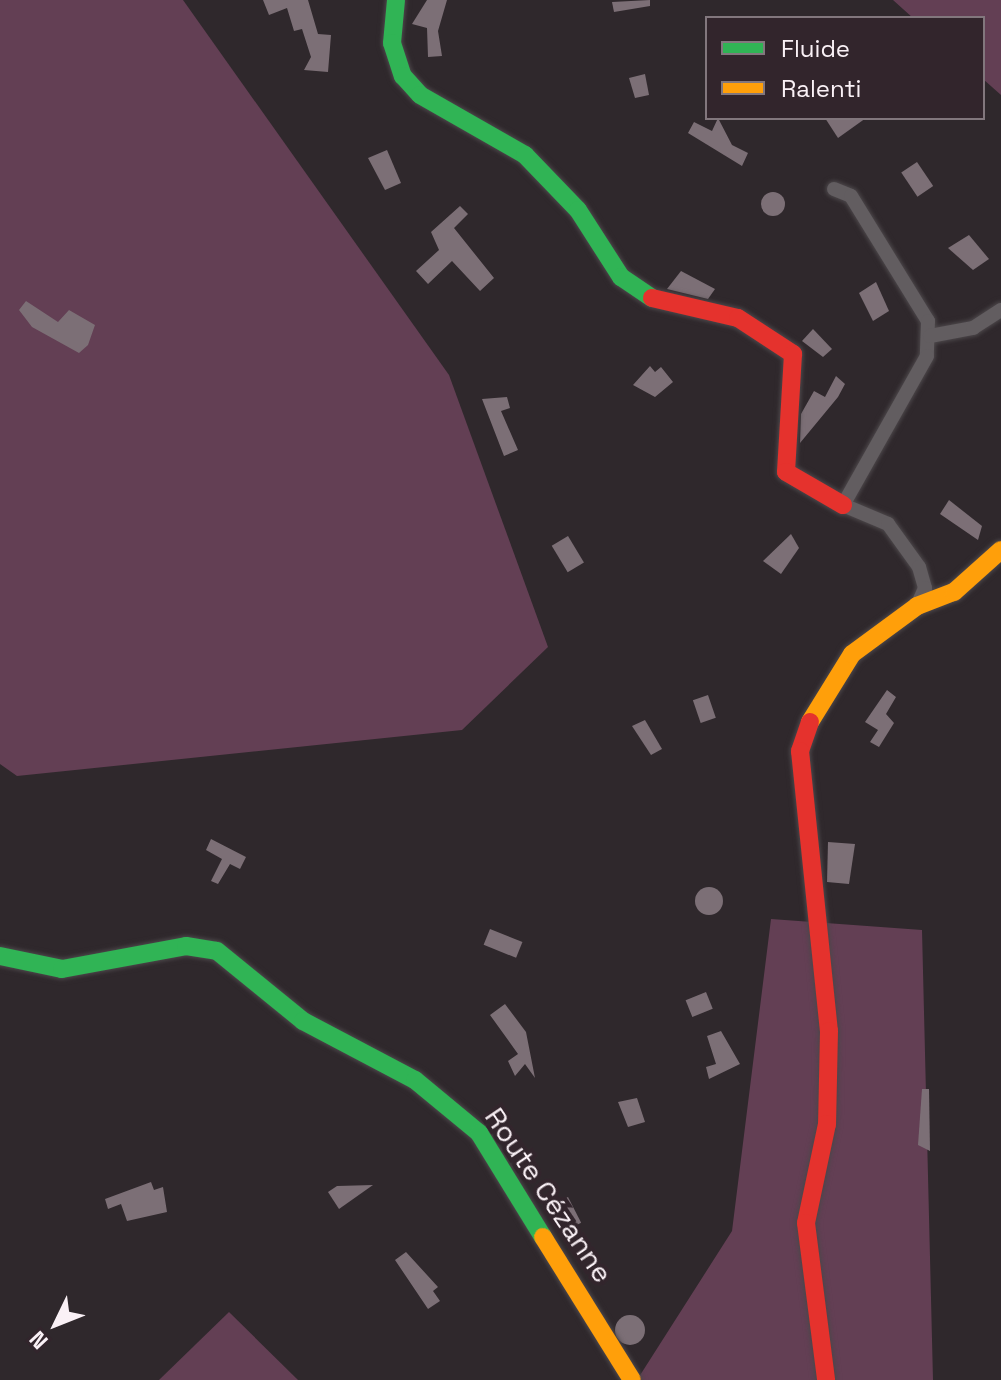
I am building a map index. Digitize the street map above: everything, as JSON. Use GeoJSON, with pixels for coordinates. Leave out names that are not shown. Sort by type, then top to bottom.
{"type":"FeatureCollection","features":[{"type":"Feature","properties":{"kind":"street"},"geometry":{"type":"LineString","coordinates":[[396,0],[392,43],[403,76],[420,95],[525,155],[578,210],[621,277],[646,297],[738,318],[793,354],[786,472],[794,483],[888,524],[919,567],[925,588],[917,606]]}},
{"type":"Feature","properties":{"kind":"street"},"geometry":{"type":"LineString","coordinates":[[834,189],[851,196],[915,297],[930,336],[927,356],[843,505]]}},
{"type":"Feature","properties":{"kind":"street"},"geometry":{"type":"LineString","coordinates":[[930,336],[973,328],[1001,310]]}},
{"type":"Feature","properties":{"kind":"street"},"geometry":{"type":"LineString","coordinates":[[826,1380],[806,1223],[827,1124],[829,1031],[800,751],[812,717],[852,654],[917,606],[954,592],[1001,550]]}},
{"type":"Feature","properties":{"kind":"street","name":"Route Cézanne"},"geometry":{"type":"LineString","coordinates":[[0,956],[62,969],[186,946],[217,951],[303,1021],[415,1080],[479,1133],[632,1380]]}},
{"type":"Feature","properties":{"kind":"shaded area"},"geometry":{"type":"Polygon","coordinates":[[[0,0],[183,0],[449,375],[548,647],[462,730],[17,776],[0,764],[0,0]]]}},
{"type":"Feature","properties":{"kind":"shaded area"},"geometry":{"type":"Polygon","coordinates":[[[893,0],[1001,0],[1001,95],[985,81],[985,16],[911,16],[893,0]]]}},
{"type":"Feature","properties":{"kind":"shaded area"},"geometry":{"type":"Polygon","coordinates":[[[771,919],[922,930],[933,1380],[637,1380],[732,1231],[771,919]]]}},
{"type":"Feature","properties":{"kind":"shaded area"},"geometry":{"type":"Polygon","coordinates":[[[229,1312],[298,1380],[159,1380],[229,1312]]]}},
{"type":"Feature","properties":{"kind":"building"},"geometry":{"type":"Polygon","coordinates":[[[263,0],[308,0],[318,34],[331,35],[328,72],[304,70],[311,57],[302,29],[294,31],[287,8],[269,15],[263,0]]]}},
{"type":"Feature","properties":{"kind":"building"},"geometry":{"type":"Polygon","coordinates":[[[427,0],[447,0],[438,31],[442,56],[428,57],[427,28],[412,24],[427,0]]]}},
{"type":"Feature","properties":{"kind":"building"},"geometry":{"type":"Polygon","coordinates":[[[650,0],[650,6],[614,12],[612,2],[650,0]]]}},
{"type":"Feature","properties":{"kind":"building"},"geometry":{"type":"Polygon","coordinates":[[[645,74],[649,95],[635,98],[629,78],[645,74]]]}},
{"type":"Feature","properties":{"kind":"building"},"geometry":{"type":"Polygon","coordinates":[[[719,120],[732,145],[748,153],[742,166],[688,133],[694,122],[712,131],[719,120]]]}},
{"type":"Feature","properties":{"kind":"building"},"geometry":{"type":"Polygon","coordinates":[[[826,120],[863,120],[838,138],[826,120]]]}},
{"type":"Feature","properties":{"kind":"building"},"geometry":{"type":"Polygon","coordinates":[[[387,150],[401,183],[385,190],[368,158],[387,150]]]}},
{"type":"Feature","properties":{"kind":"building"},"geometry":{"type":"Polygon","coordinates":[[[917,162],[933,186],[917,197],[901,173],[917,162]]]}},
{"type":"Feature","properties":{"kind":"building"},"geometry":{"type":"Polygon","coordinates":[[[773,192],[781,196],[785,204],[781,212],[773,216],[765,212],[761,204],[765,196],[773,192]]]}},
{"type":"Feature","properties":{"kind":"building"},"geometry":{"type":"Polygon","coordinates":[[[460,206],[468,214],[454,228],[494,278],[480,291],[452,261],[428,284],[416,271],[439,250],[431,232],[460,206]]]}},
{"type":"Feature","properties":{"kind":"building"},"geometry":{"type":"Polygon","coordinates":[[[969,235],[989,259],[973,270],[948,248],[969,235]]]}},
{"type":"Feature","properties":{"kind":"building"},"geometry":{"type":"Polygon","coordinates":[[[681,271],[715,289],[708,299],[667,289],[681,271]]]}},
{"type":"Feature","properties":{"kind":"building"},"geometry":{"type":"Polygon","coordinates":[[[876,282],[889,311],[873,321],[859,293],[876,282]]]}},
{"type":"Feature","properties":{"kind":"building"},"geometry":{"type":"Polygon","coordinates":[[[26,301],[58,322],[69,310],[95,325],[88,345],[79,353],[32,327],[19,310],[26,301]]]}},
{"type":"Feature","properties":{"kind":"building"},"geometry":{"type":"Polygon","coordinates":[[[813,329],[832,349],[823,357],[802,341],[813,329]]]}},
{"type":"Feature","properties":{"kind":"building"},"geometry":{"type":"Polygon","coordinates":[[[650,366],[655,372],[661,367],[673,382],[655,397],[633,385],[650,366]]]}},
{"type":"Feature","properties":{"kind":"building"},"geometry":{"type":"Polygon","coordinates":[[[836,376],[845,384],[800,443],[801,414],[814,391],[825,397],[836,376]]]}},
{"type":"Feature","properties":{"kind":"building"},"geometry":{"type":"Polygon","coordinates":[[[507,397],[510,408],[501,411],[518,450],[504,456],[482,399],[507,397]]]}},
{"type":"Feature","properties":{"kind":"building"},"geometry":{"type":"Polygon","coordinates":[[[949,500],[982,526],[978,540],[940,514],[949,500]]]}},
{"type":"Feature","properties":{"kind":"building"},"geometry":{"type":"Polygon","coordinates":[[[791,534],[799,548],[781,574],[763,561],[791,534]]]}},
{"type":"Feature","properties":{"kind":"building"},"geometry":{"type":"Polygon","coordinates":[[[568,536],[584,563],[568,572],[552,546],[568,536]]]}},
{"type":"Feature","properties":{"kind":"building"},"geometry":{"type":"Polygon","coordinates":[[[887,690],[896,697],[886,714],[894,723],[879,747],[870,742],[878,730],[865,722],[887,690]]]}},
{"type":"Feature","properties":{"kind":"building"},"geometry":{"type":"Polygon","coordinates":[[[708,695],[716,718],[701,723],[693,700],[708,695]]]}},
{"type":"Feature","properties":{"kind":"building"},"geometry":{"type":"Polygon","coordinates":[[[645,720],[662,749],[651,755],[632,726],[645,720]]]}},
{"type":"Feature","properties":{"kind":"building"},"geometry":{"type":"Polygon","coordinates":[[[211,839],[246,857],[240,869],[230,864],[218,884],[211,881],[222,859],[206,850],[211,839]]]}},
{"type":"Feature","properties":{"kind":"building"},"geometry":{"type":"Polygon","coordinates":[[[828,842],[855,844],[849,884],[827,882],[828,842]]]}},
{"type":"Feature","properties":{"kind":"building"},"geometry":{"type":"Polygon","coordinates":[[[709,887],[719,891],[723,901],[719,911],[709,915],[699,911],[695,901],[699,891],[709,887]]]}},
{"type":"Feature","properties":{"kind":"building"},"geometry":{"type":"Polygon","coordinates":[[[490,929],[522,942],[516,958],[484,945],[490,929]]]}},
{"type":"Feature","properties":{"kind":"building"},"geometry":{"type":"Polygon","coordinates":[[[706,992],[713,1009],[692,1017],[686,1000],[706,992]]]}},
{"type":"Feature","properties":{"kind":"building"},"geometry":{"type":"Polygon","coordinates":[[[505,1004],[526,1032],[535,1078],[525,1064],[515,1076],[508,1061],[518,1054],[490,1015],[505,1004]]]}},
{"type":"Feature","properties":{"kind":"building"},"geometry":{"type":"Polygon","coordinates":[[[721,1031],[740,1064],[709,1079],[706,1067],[716,1064],[707,1036],[721,1031]]]}},
{"type":"Feature","properties":{"kind":"building"},"geometry":{"type":"Polygon","coordinates":[[[922,1089],[929,1089],[930,1151],[918,1145],[922,1089]]]}},
{"type":"Feature","properties":{"kind":"building"},"geometry":{"type":"Polygon","coordinates":[[[637,1098],[645,1122],[628,1127],[618,1102],[637,1098]]]}},
{"type":"Feature","properties":{"kind":"building"},"geometry":{"type":"Polygon","coordinates":[[[151,1182],[154,1190],[163,1187],[167,1212],[127,1221],[121,1204],[108,1209],[105,1199],[151,1182]]]}},
{"type":"Feature","properties":{"kind":"building"},"geometry":{"type":"Polygon","coordinates":[[[373,1185],[339,1209],[328,1192],[337,1186],[373,1185]]]}},
{"type":"Feature","properties":{"kind":"building"},"geometry":{"type":"Polygon","coordinates":[[[568,1197],[581,1223],[562,1233],[548,1207],[568,1197]]]}},
{"type":"Feature","properties":{"kind":"building"},"geometry":{"type":"Polygon","coordinates":[[[406,1252],[438,1287],[433,1291],[440,1301],[428,1309],[395,1260],[406,1252]]]}},
{"type":"Feature","properties":{"kind":"building"},"geometry":{"type":"Polygon","coordinates":[[[630,1315],[640,1320],[645,1330],[640,1340],[630,1345],[620,1340],[615,1330],[620,1320],[630,1315]]]}},
{"type":"Feature","properties":{"kind":"traffic: fast"},"geometry":{"type":"LineString","coordinates":[[396,0],[392,43],[403,76],[420,95],[525,155],[578,210],[621,277],[652,298]]}},
{"type":"Feature","properties":{"kind":"traffic: fast"},"geometry":{"type":"LineString","coordinates":[[0,956],[62,969],[186,946],[217,951],[303,1021],[415,1080],[479,1133],[543,1237]]}},
{"type":"Feature","properties":{"kind":"traffic: slow"},"geometry":{"type":"LineString","coordinates":[[810,722],[852,654],[917,606],[954,592],[1001,550]]}},
{"type":"Feature","properties":{"kind":"traffic: slow"},"geometry":{"type":"LineString","coordinates":[[543,1237],[632,1380]]}},
{"type":"Feature","properties":{"kind":"traffic: jam"},"geometry":{"type":"LineString","coordinates":[[652,298],[738,318],[793,354],[786,472],[843,505]]}},
{"type":"Feature","properties":{"kind":"traffic: jam"},"geometry":{"type":"LineString","coordinates":[[810,722],[800,751],[829,1031],[827,1124],[806,1223],[826,1380]]}}]}
